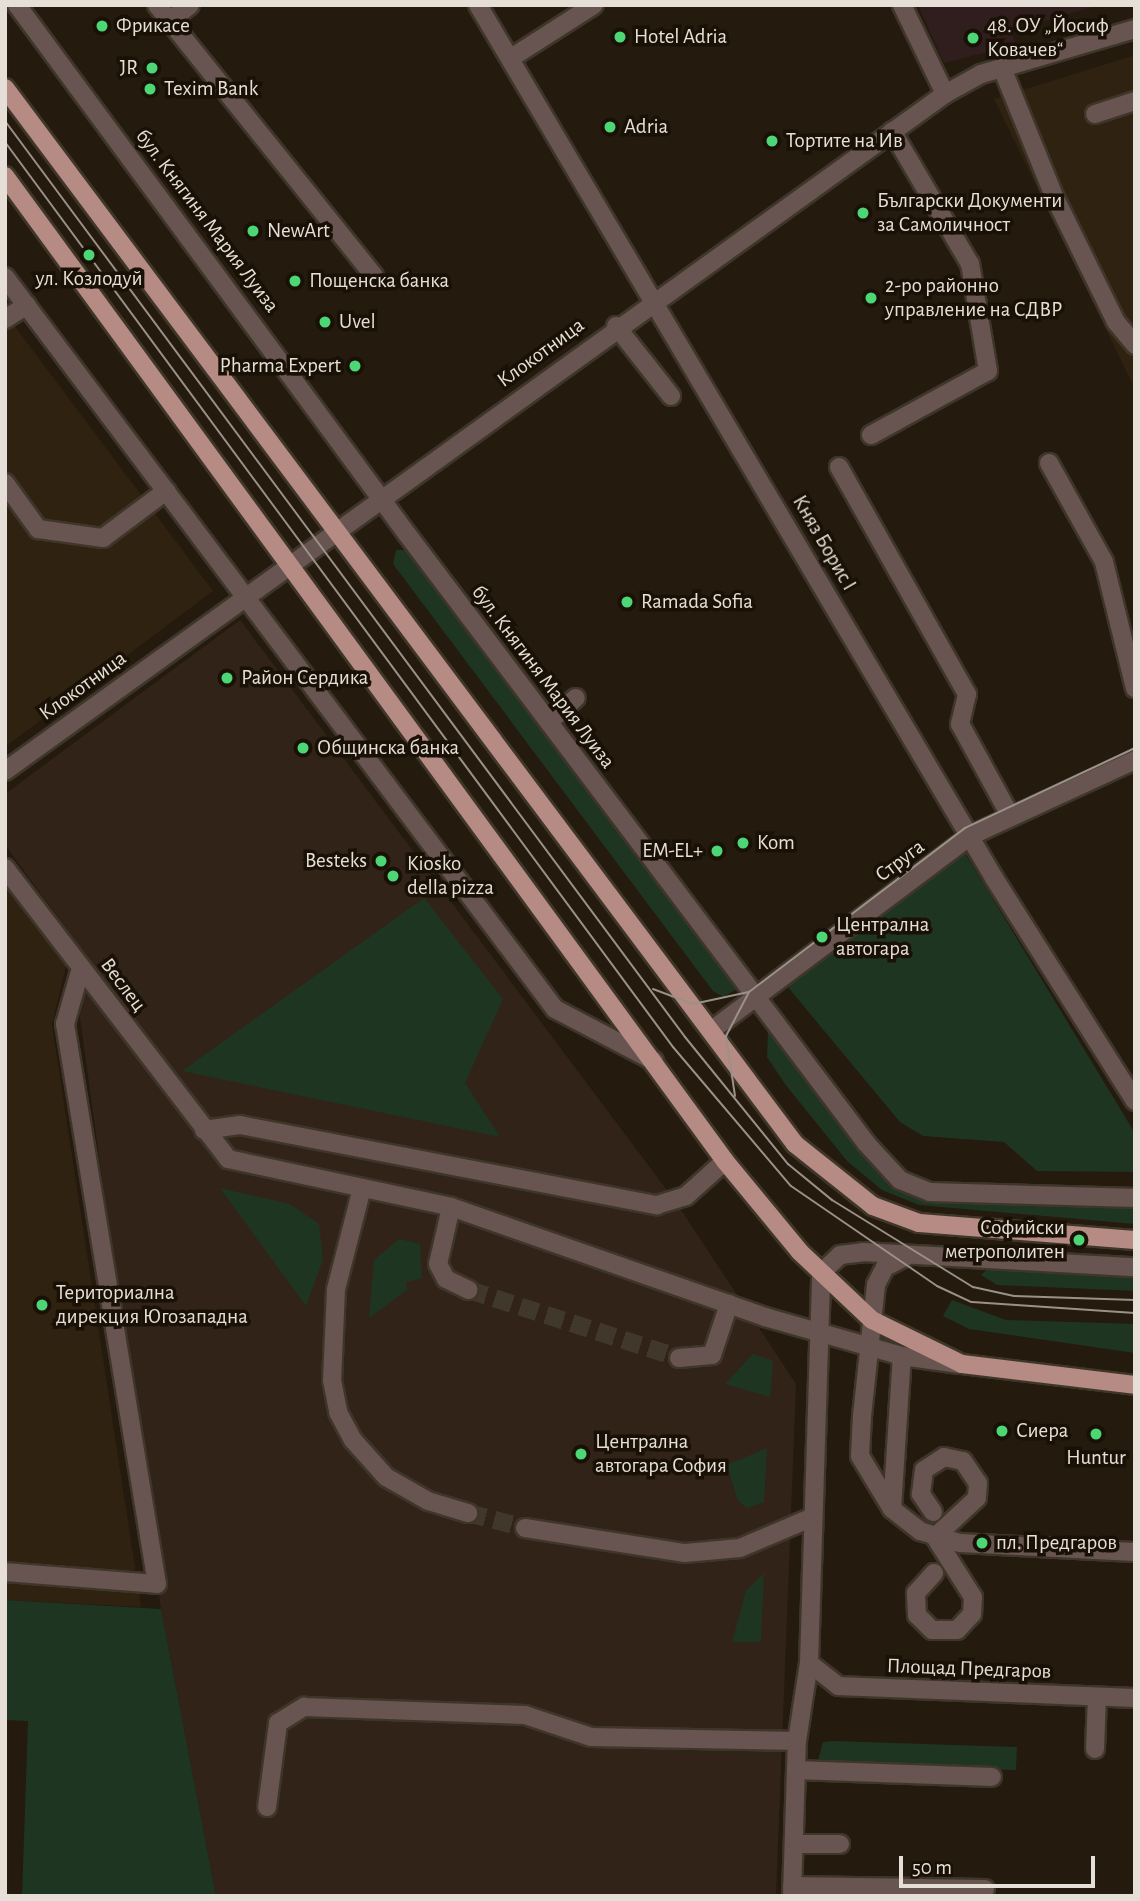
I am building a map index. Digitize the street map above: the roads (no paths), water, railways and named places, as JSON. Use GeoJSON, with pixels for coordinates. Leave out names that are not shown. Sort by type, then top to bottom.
{"type":"FeatureCollection","features":[{"type":"Feature","properties":{"kind":"main road"},"geometry":{"type":"LineString","coordinates":[[5,88],[712,1030],[794,1144],[873,1206],[954,1229],[1135,1240]]}},
{"type":"Feature","properties":{"kind":"main road"},"geometry":{"type":"LineString","coordinates":[[5,176],[654,1061],[724,1161],[821,1273],[872,1320],[962,1364],[1135,1385]]}},
{"type":"Feature","properties":{"kind":"street","name":"бул. Княгиня Мария Луиза"},"geometry":{"type":"LineString","coordinates":[[17,5],[549,722],[757,997],[900,1180],[930,1192],[1135,1198]]}},
{"type":"Feature","properties":{"kind":"street"},"geometry":{"type":"LineString","coordinates":[[157,5],[374,276]]}},
{"type":"Feature","properties":{"kind":"street"},"geometry":{"type":"LineString","coordinates":[[169,21],[190,5]]}},
{"type":"Feature","properties":{"kind":"street","name":"Княз Борис I"},"geometry":{"type":"LineString","coordinates":[[478,5],[970,836],[1135,1101]]}},
{"type":"Feature","properties":{"kind":"street"},"geometry":{"type":"LineString","coordinates":[[511,58],[594,5]]}},
{"type":"Feature","properties":{"kind":"street"},"geometry":{"type":"LineString","coordinates":[[902,5],[944,94]]}},
{"type":"Feature","properties":{"kind":"street","name":"Клокотница"},"geometry":{"type":"LineString","coordinates":[[5,771],[653,299],[944,94],[1002,68],[1135,29]]}},
{"type":"Feature","properties":{"kind":"street"},"geometry":{"type":"LineString","coordinates":[[1002,68],[1054,196],[1116,322],[1135,345]]}},
{"type":"Feature","properties":{"kind":"street"},"geometry":{"type":"LineString","coordinates":[[1095,114],[1135,101]]}},
{"type":"Feature","properties":{"kind":"street"},"geometry":{"type":"LineString","coordinates":[[872,435],[988,371],[970,264],[892,131]]}},
{"type":"Feature","properties":{"kind":"street"},"geometry":{"type":"LineString","coordinates":[[5,277],[555,1009],[654,1061]]}},
{"type":"Feature","properties":{"kind":"street"},"geometry":{"type":"LineString","coordinates":[[5,319],[27,305]]}},
{"type":"Feature","properties":{"kind":"street"},"geometry":{"type":"LineString","coordinates":[[616,326],[671,396]]}},
{"type":"Feature","properties":{"kind":"street"},"geometry":{"type":"LineString","coordinates":[[1049,463],[1104,562],[1135,688]]}},
{"type":"Feature","properties":{"kind":"street"},"geometry":{"type":"LineString","coordinates":[[839,467],[967,694],[960,724],[1011,817]]}},
{"type":"Feature","properties":{"kind":"street"},"geometry":{"type":"LineString","coordinates":[[5,484],[38,529],[103,538],[166,491]]}},
{"type":"Feature","properties":{"kind":"street"},"geometry":{"type":"LineString","coordinates":[[549,722],[576,698]]}},
{"type":"Feature","properties":{"kind":"street","name":"Струга"},"geometry":{"type":"LineString","coordinates":[[712,1030],[970,836],[1135,760]]}},
{"type":"Feature","properties":{"kind":"street","name":"Веслец"},"geometry":{"type":"LineString","coordinates":[[5,868],[228,1159],[452,1207],[820,1333],[902,1356],[962,1364]]}},
{"type":"Feature","properties":{"kind":"street"},"geometry":{"type":"LineString","coordinates":[[5,1572],[157,1584],[65,1024],[81,968]]}},
{"type":"Feature","properties":{"kind":"street"},"geometry":{"type":"LineString","coordinates":[[204,1130],[240,1125],[657,1205],[686,1196],[724,1161]]}},
{"type":"Feature","properties":{"kind":"street"},"geometry":{"type":"LineString","coordinates":[[362,1188],[336,1289],[332,1380],[338,1412],[353,1440],[386,1477],[428,1501],[468,1513]]}},
{"type":"Feature","properties":{"kind":"street"},"geometry":{"type":"LineString","coordinates":[[452,1207],[438,1264],[446,1279],[469,1290]]}},
{"type":"Feature","properties":{"kind":"street"},"geometry":{"type":"LineString","coordinates":[[985,1889],[792,1891],[797,1741],[809,1663],[821,1273],[832,1259],[850,1252],[1135,1267]]}},
{"type":"Feature","properties":{"kind":"street"},"geometry":{"type":"LineString","coordinates":[[911,1255],[879,1275],[868,1346],[860,1456],[892,1509],[935,1537],[973,1597],[972,1614],[957,1630],[932,1630],[917,1615],[916,1593],[934,1573]]}},
{"type":"Feature","properties":{"kind":"street"},"geometry":{"type":"LineString","coordinates":[[679,1358],[712,1355],[729,1304]]}},
{"type":"Feature","properties":{"kind":"street"},"geometry":{"type":"LineString","coordinates":[[892,1509],[902,1356]]}},
{"type":"Feature","properties":{"kind":"street"},"geometry":{"type":"LineString","coordinates":[[933,1513],[921,1494],[924,1470],[944,1457],[963,1461],[975,1473],[977,1498],[935,1537]]}},
{"type":"Feature","properties":{"kind":"street"},"geometry":{"type":"LineString","coordinates":[[525,1528],[685,1553],[740,1549],[814,1517]]}},
{"type":"Feature","properties":{"kind":"street"},"geometry":{"type":"LineString","coordinates":[[935,1537],[1134,1552]]}},
{"type":"Feature","properties":{"kind":"street","name":"Площад Предгаров"},"geometry":{"type":"LineString","coordinates":[[809,1663],[838,1686],[1135,1698]]}},
{"type":"Feature","properties":{"kind":"street"},"geometry":{"type":"LineString","coordinates":[[1095,1749],[1097,1697]]}},
{"type":"Feature","properties":{"kind":"street"},"geometry":{"type":"LineString","coordinates":[[267,1807],[278,1723],[304,1707],[525,1715],[591,1737],[797,1741]]}},
{"type":"Feature","properties":{"kind":"street"},"geometry":{"type":"LineString","coordinates":[[796,1769],[992,1777]]}},
{"type":"Feature","properties":{"kind":"street"},"geometry":{"type":"LineString","coordinates":[[794,1844],[841,1844]]}},
{"type":"Feature","properties":{"kind":"tunnel"},"geometry":{"type":"LineString","coordinates":[[469,1290],[679,1358]]}},
{"type":"Feature","properties":{"kind":"tunnel"},"geometry":{"type":"LineString","coordinates":[[468,1513],[525,1528]]}},
{"type":"Feature","properties":{"kind":"tram line"},"geometry":{"type":"LineString","coordinates":[[5,121],[685,1037],[788,1164],[832,1200],[973,1287],[1014,1296],[1135,1300]]}},
{"type":"Feature","properties":{"kind":"tram line"},"geometry":{"type":"LineString","coordinates":[[5,142],[673,1047],[791,1186],[937,1286],[972,1302],[1135,1313]]}},
{"type":"Feature","properties":{"kind":"tram line"},"geometry":{"type":"LineString","coordinates":[[653,989],[693,1004],[749,992],[965,828],[1135,748]]}},
{"type":"Feature","properties":{"kind":"tram line"},"geometry":{"type":"LineString","coordinates":[[735,1096],[726,1036],[749,992]]}},
{"type":"Feature","properties":{"kind":"place","name":"Фрикасе"},"geometry":{"type":"Point","coordinates":[102,26]}},
{"type":"Feature","properties":{"kind":"place","name":"Hotel Adria"},"geometry":{"type":"Point","coordinates":[620,37]}},
{"type":"Feature","properties":{"kind":"place","name":"48. ОУ „Йосиф Ковачев“"},"geometry":{"type":"Point","coordinates":[973,38]}},
{"type":"Feature","properties":{"kind":"place","name":"JR"},"geometry":{"type":"Point","coordinates":[152,68]}},
{"type":"Feature","properties":{"kind":"place","name":"Texim Bank"},"geometry":{"type":"Point","coordinates":[150,89]}},
{"type":"Feature","properties":{"kind":"place","name":"Adria"},"geometry":{"type":"Point","coordinates":[610,127]}},
{"type":"Feature","properties":{"kind":"place","name":"Тортите на Ив"},"geometry":{"type":"Point","coordinates":[772,141]}},
{"type":"Feature","properties":{"kind":"place","name":"Български Документи за Самоличност"},"geometry":{"type":"Point","coordinates":[863,213]}},
{"type":"Feature","properties":{"kind":"place","name":"NewArt"},"geometry":{"type":"Point","coordinates":[253,231]}},
{"type":"Feature","properties":{"kind":"place","name":"ул. Козлодуй"},"geometry":{"type":"Point","coordinates":[89,255]}},
{"type":"Feature","properties":{"kind":"place","name":"Пощенска банка"},"geometry":{"type":"Point","coordinates":[295,281]}},
{"type":"Feature","properties":{"kind":"place","name":"2-ро районно управление на СДВР"},"geometry":{"type":"Point","coordinates":[871,298]}},
{"type":"Feature","properties":{"kind":"place","name":"Uvel"},"geometry":{"type":"Point","coordinates":[325,322]}},
{"type":"Feature","properties":{"kind":"place","name":"Pharma Expert"},"geometry":{"type":"Point","coordinates":[355,366]}},
{"type":"Feature","properties":{"kind":"place","name":"Ramada Sofia"},"geometry":{"type":"Point","coordinates":[627,602]}},
{"type":"Feature","properties":{"kind":"place","name":"Район Сердика"},"geometry":{"type":"Point","coordinates":[227,678]}},
{"type":"Feature","properties":{"kind":"place","name":"Общинска банка"},"geometry":{"type":"Point","coordinates":[303,748]}},
{"type":"Feature","properties":{"kind":"place","name":"Kom"},"geometry":{"type":"Point","coordinates":[743,843]}},
{"type":"Feature","properties":{"kind":"place","name":"EM-EL+"},"geometry":{"type":"Point","coordinates":[717,851]}},
{"type":"Feature","properties":{"kind":"place","name":"Besteks"},"geometry":{"type":"Point","coordinates":[381,861]}},
{"type":"Feature","properties":{"kind":"place","name":"Kiosko della pizza"},"geometry":{"type":"Point","coordinates":[393,876]}},
{"type":"Feature","properties":{"kind":"place","name":"Централна автогара"},"geometry":{"type":"Point","coordinates":[822,937]}},
{"type":"Feature","properties":{"kind":"place","name":"Софийски метрополитен"},"geometry":{"type":"Point","coordinates":[1079,1240]}},
{"type":"Feature","properties":{"kind":"place","name":"Териториална дирекция Югозападна"},"geometry":{"type":"Point","coordinates":[42,1305]}},
{"type":"Feature","properties":{"kind":"place","name":"Сиера"},"geometry":{"type":"Point","coordinates":[1002,1431]}},
{"type":"Feature","properties":{"kind":"place","name":"Huntur"},"geometry":{"type":"Point","coordinates":[1096,1434]}},
{"type":"Feature","properties":{"kind":"place","name":"Централна автогара София"},"geometry":{"type":"Point","coordinates":[581,1454]}},
{"type":"Feature","properties":{"kind":"place","name":"пл. Предгаров"},"geometry":{"type":"Point","coordinates":[982,1543]}}]}
